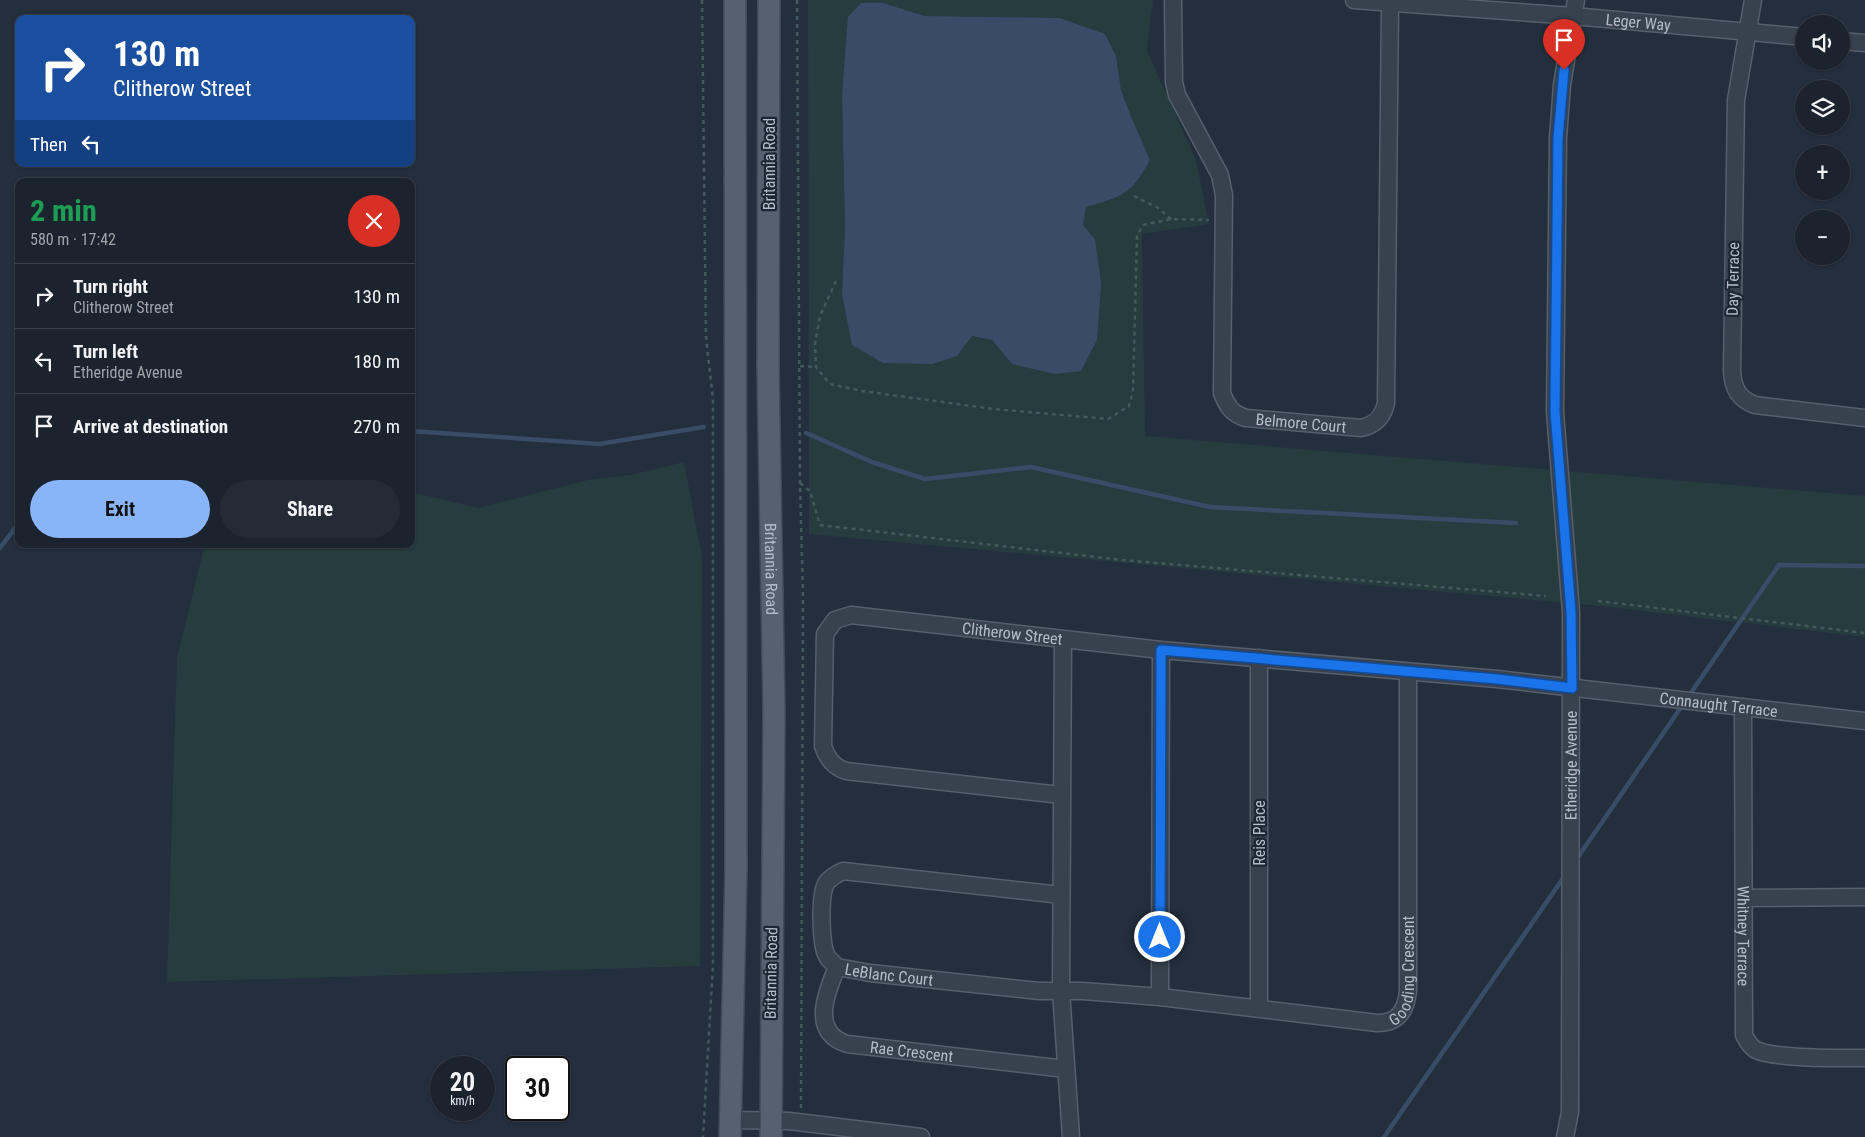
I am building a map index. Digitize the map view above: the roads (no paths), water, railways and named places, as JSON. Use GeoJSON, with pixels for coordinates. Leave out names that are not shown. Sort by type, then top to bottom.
{"type":"FeatureCollection","features":[{"type":"Feature","properties":{"kind":"main road"},"geometry":{"type":"LineString","coordinates":[[730,1129],[736,869],[735,0]]}},
{"type":"Feature","properties":{"kind":"main road","name":"Britannia Road"},"geometry":{"type":"LineString","coordinates":[[769,0],[768,367],[774,711],[771,1129]]}},
{"type":"Feature","properties":{"kind":"street","name":"Belmore Court"},"geometry":{"type":"LineString","coordinates":[[1173,0],[1174,82],[1177,95],[1220,175],[1224,195],[1226,220],[1222,393],[1230,410],[1246,418],[1361,428],[1370,426],[1378,420],[1386,404],[1390,4]]}},
{"type":"Feature","properties":{"kind":"street","name":"Leger Way"},"geometry":{"type":"LineString","coordinates":[[1354,0],[1390,4],[1574,8],[1795,37]]}},
{"type":"Feature","properties":{"kind":"street"},"geometry":{"type":"LineString","coordinates":[[1747,32],[1753,0]]}},
{"type":"Feature","properties":{"kind":"street","name":"Etheridge Avenue"},"geometry":{"type":"LineString","coordinates":[[1565,1137],[1570,1112],[1571,612],[1555,412],[1558,138],[1562,85],[1574,8]]}},
{"type":"Feature","properties":{"kind":"street","name":"Day Terrace"},"geometry":{"type":"LineString","coordinates":[[1747,32],[1736,108],[1732,371],[1734,387],[1746,401],[1756,404],[1865,418]]}},
{"type":"Feature","properties":{"kind":"street"},"geometry":{"type":"LineString","coordinates":[[1850,40],[1865,41]]}},
{"type":"Feature","properties":{"kind":"street","name":"Clitherow Street"},"geometry":{"type":"LineString","coordinates":[[1061,795],[846,771],[835,766],[829,760],[823,746],[823,652],[825,634],[829,625],[842,616],[851,615],[1161,650],[1572,688]]}},
{"type":"Feature","properties":{"kind":"street"},"geometry":{"type":"LineString","coordinates":[[1063,640],[1061,991],[1071,1137]]}},
{"type":"Feature","properties":{"kind":"street"},"geometry":{"type":"LineString","coordinates":[[1160,997],[1161,650]]}},
{"type":"Feature","properties":{"kind":"street","name":"Reis Place"},"geometry":{"type":"LineString","coordinates":[[1259,658],[1259,1008]]}},
{"type":"Feature","properties":{"kind":"street","name":"Gooding Crescent"},"geometry":{"type":"LineString","coordinates":[[1061,991],[1114,992],[1386,1023],[1402,1014],[1407,1004],[1408,672]]}},
{"type":"Feature","properties":{"kind":"street","name":"Connaught Terrace"},"geometry":{"type":"LineString","coordinates":[[1572,688],[1865,721]]}},
{"type":"Feature","properties":{"kind":"street","name":"Whitney Terrace"},"geometry":{"type":"LineString","coordinates":[[1743,706],[1744,1035],[1748,1043],[1756,1050],[1767,1053],[1820,1058],[1865,1058]]}},
{"type":"Feature","properties":{"kind":"street","name":"LeBlanc Court"},"geometry":{"type":"LineString","coordinates":[[1061,895],[843,871],[834,875],[826,883],[822,893],[823,944],[828,958],[837,967],[870,973],[1061,991]]}},
{"type":"Feature","properties":{"kind":"street"},"geometry":{"type":"LineString","coordinates":[[1744,898],[1865,897]]}},
{"type":"Feature","properties":{"kind":"street","name":"Rae Crescent"},"geometry":{"type":"LineString","coordinates":[[837,967],[825,997],[825,1025],[829,1033],[836,1040],[848,1044],[1066,1069]]}},
{"type":"Feature","properties":{"kind":"street","name":"Etheridge Avenue"},"geometry":{"type":"LineString","coordinates":[[1570,1112],[1576,1137]]}},
{"type":"Feature","properties":{"kind":"street"},"geometry":{"type":"LineString","coordinates":[[730,1129],[771,1129],[801,1123],[921,1137]]}},
{"type":"Feature","properties":{"kind":"water"},"geometry":{"type":"Polygon","coordinates":[[[861,3],[883,3],[925,16],[1060,18],[1105,34],[1116,56],[1121,90],[1150,160],[1137,180],[1125,192],[1117,197],[1086,207],[1083,225],[1095,239],[1101,283],[1097,340],[1081,371],[1055,374],[1012,364],[992,340],[972,336],[957,356],[932,364],[883,363],[852,345],[842,294],[845,227],[842,96],[848,17],[861,3]]]}},
{"type":"Feature","properties":{"kind":"waterway"},"geometry":{"type":"LineString","coordinates":[[415,431],[599,444],[704,427]]}},
{"type":"Feature","properties":{"kind":"waterway"},"geometry":{"type":"LineString","coordinates":[[806,433],[872,462],[925,479],[1031,467],[1210,507],[1516,523]]}},
{"type":"Feature","properties":{"kind":"waterway"},"geometry":{"type":"LineString","coordinates":[[0,548],[15,528]]}},
{"type":"Feature","properties":{"kind":"waterway"},"geometry":{"type":"LineString","coordinates":[[1688,697],[1779,565],[1865,566]]}},
{"type":"Feature","properties":{"kind":"waterway"},"geometry":{"type":"LineString","coordinates":[[1576,860],[1684,703]]}},
{"type":"Feature","properties":{"kind":"waterway"},"geometry":{"type":"LineString","coordinates":[[1384,1137],[1566,874]]}}]}
